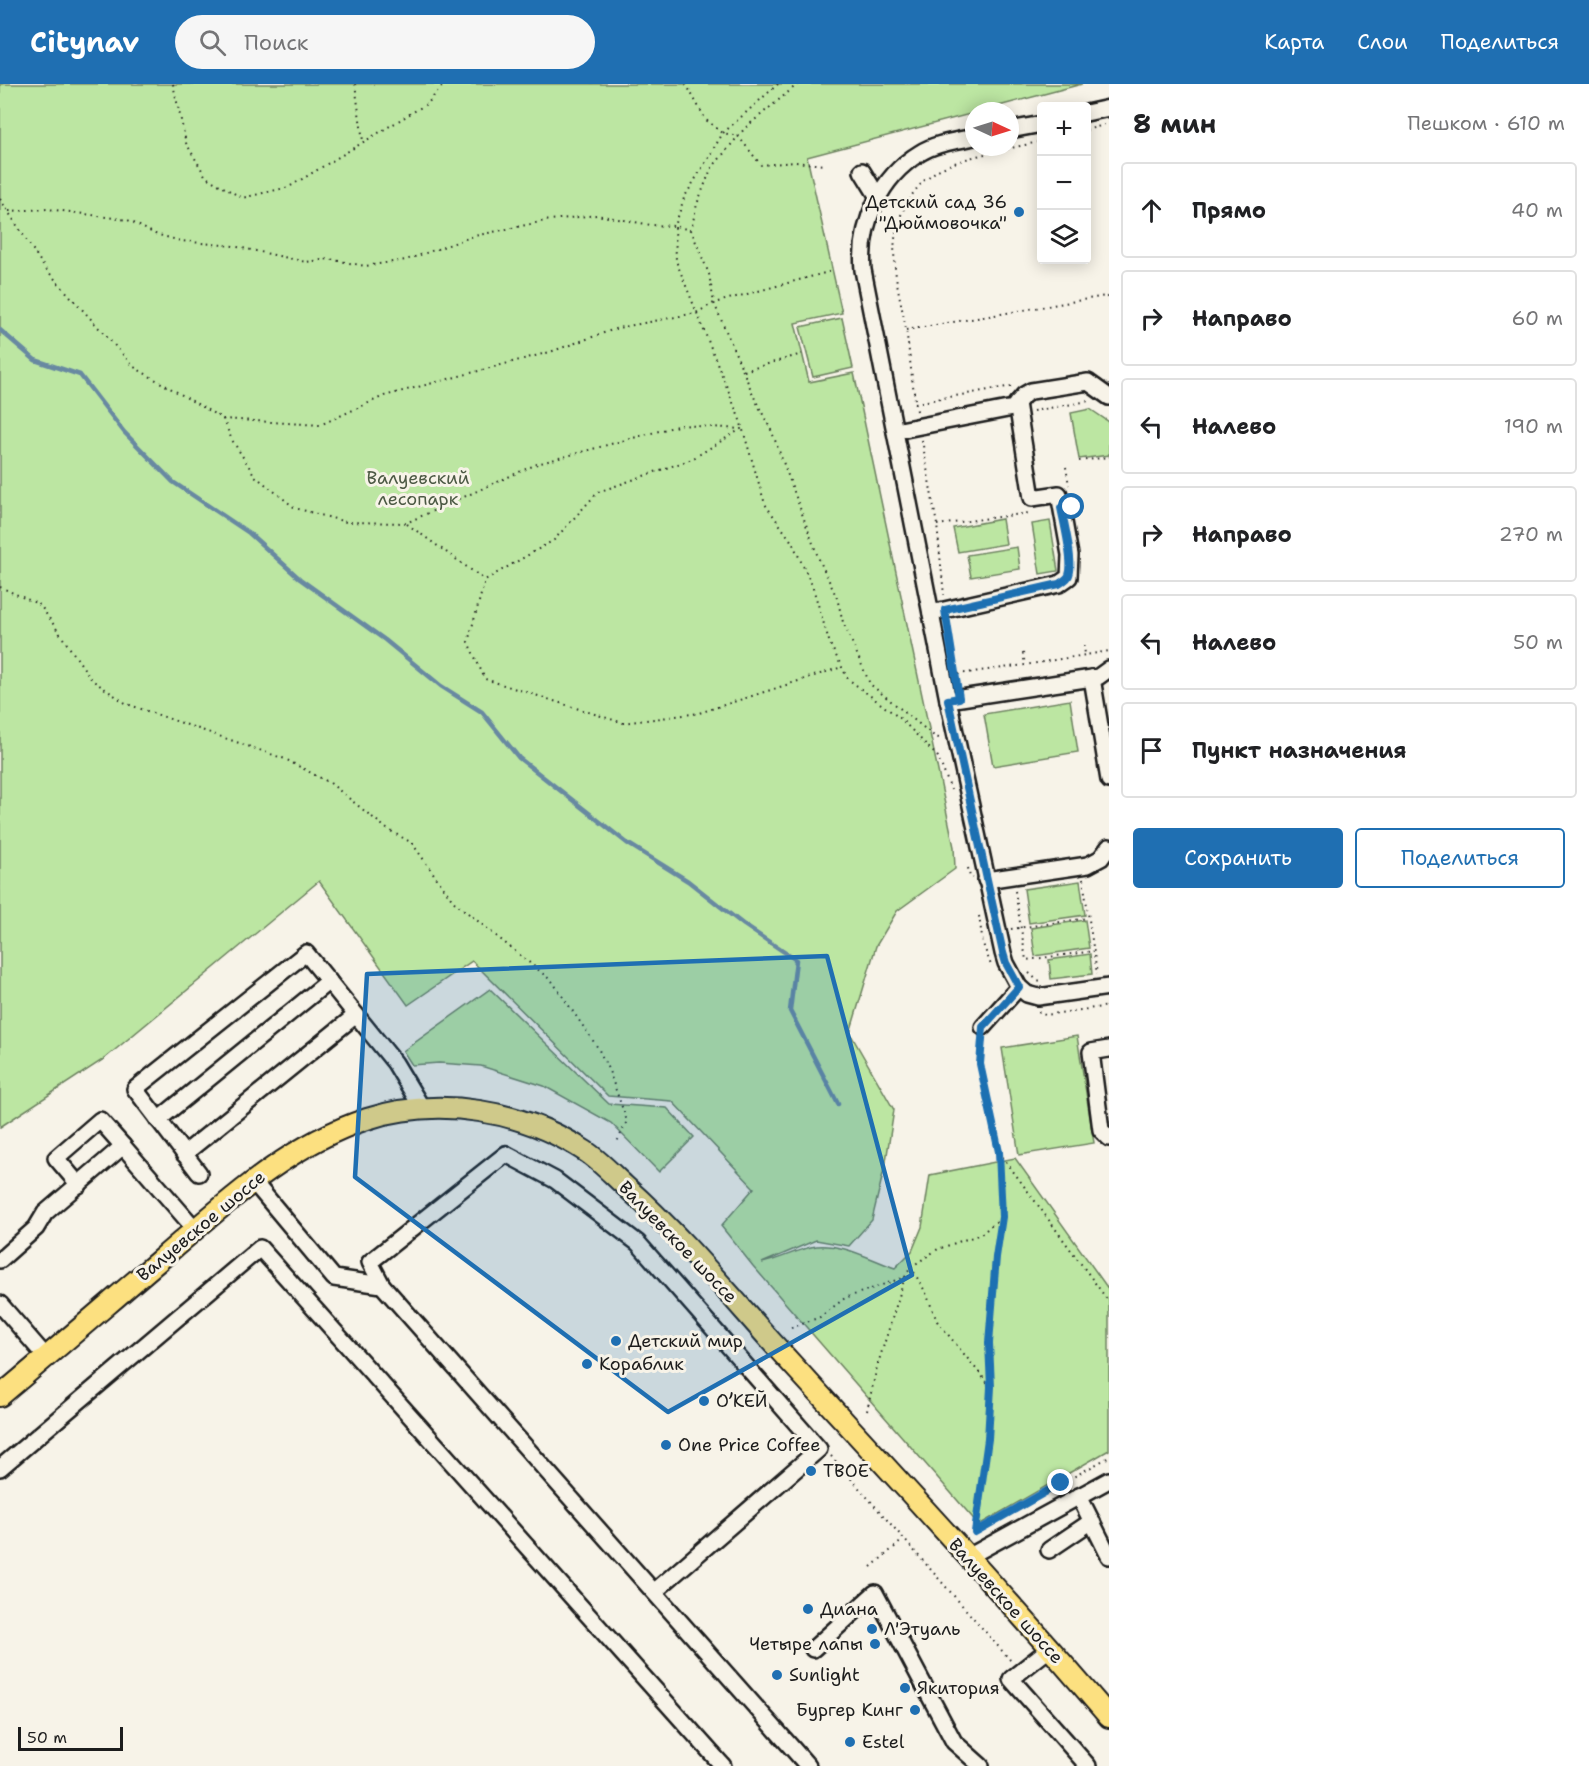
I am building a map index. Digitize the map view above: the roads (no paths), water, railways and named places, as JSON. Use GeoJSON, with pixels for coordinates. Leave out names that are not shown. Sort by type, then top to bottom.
{"type":"FeatureCollection","features":[{"type":"Feature","properties":{"kind":"main road","name":"Валуевское шоссе"},"geometry":{"type":"LineString","coordinates":[[0,1396],[195,1229],[253,1181],[294,1152],[347,1126],[394,1112],[422,1108],[463,1109],[510,1118],[548,1131],[587,1152],[651,1209],[968,1557],[1109,1717]]}},
{"type":"Feature","properties":{"kind":"street"},"geometry":{"type":"LineString","coordinates":[[1091,112],[1109,108]]}},
{"type":"Feature","properties":{"kind":"street"},"geometry":{"type":"LineString","coordinates":[[1019,128],[1037,125]]}},
{"type":"Feature","properties":{"kind":"street"},"geometry":{"type":"LineString","coordinates":[[965,139],[921,152],[891,178],[878,197],[866,224],[862,257],[895,431],[938,611],[979,879],[1000,964],[1019,987],[1028,994],[1038,997],[1109,987]]}},
{"type":"Feature","properties":{"kind":"street"},"geometry":{"type":"LineString","coordinates":[[862,171],[878,197]]}},
{"type":"Feature","properties":{"kind":"street"},"geometry":{"type":"LineString","coordinates":[[895,431],[1013,408],[1024,394],[1031,390],[1088,382],[1109,397]]}},
{"type":"Feature","properties":{"kind":"street"},"geometry":{"type":"LineString","coordinates":[[938,611],[1059,584],[1069,577],[1073,545],[1067,507],[1059,494],[1032,498],[1017,403]]}},
{"type":"Feature","properties":{"kind":"street"},"geometry":{"type":"LineString","coordinates":[[953,699],[1098,677],[1109,669]]}},
{"type":"Feature","properties":{"kind":"street"},"geometry":{"type":"LineString","coordinates":[[1092,678],[1109,780]]}},
{"type":"Feature","properties":{"kind":"street"},"geometry":{"type":"LineString","coordinates":[[979,879],[1088,865],[1101,858],[1109,847]]}},
{"type":"Feature","properties":{"kind":"street"},"geometry":{"type":"LineString","coordinates":[[200,1173],[135,1089],[306,953],[394,1063],[422,1108]]}},
{"type":"Feature","properties":{"kind":"street"},"geometry":{"type":"LineString","coordinates":[[158,1120],[329,981]]}},
{"type":"Feature","properties":{"kind":"street"},"geometry":{"type":"LineString","coordinates":[[983,1027],[1019,987]]}},
{"type":"Feature","properties":{"kind":"street"},"geometry":{"type":"LineString","coordinates":[[184,1154],[356,1015]]}},
{"type":"Feature","properties":{"kind":"street"},"geometry":{"type":"LineString","coordinates":[[1109,1049],[1091,1052],[1101,1130],[1109,1138]]}},
{"type":"Feature","properties":{"kind":"street"},"geometry":{"type":"LineString","coordinates":[[79,1185],[56,1158],[100,1119],[195,1229]]}},
{"type":"Feature","properties":{"kind":"street"},"geometry":{"type":"LineString","coordinates":[[0,1260],[36,1228],[45,1214],[123,1146]]}},
{"type":"Feature","properties":{"kind":"street"},"geometry":{"type":"LineString","coordinates":[[654,1592],[819,1449],[638,1244],[555,1180],[506,1154],[370,1262],[382,1285],[808,1766]]}},
{"type":"Feature","properties":{"kind":"street"},"geometry":{"type":"LineString","coordinates":[[253,1181],[334,1278],[382,1285]]}},
{"type":"Feature","properties":{"kind":"street"},"geometry":{"type":"LineString","coordinates":[[0,1468],[260,1248],[723,1766]]}},
{"type":"Feature","properties":{"kind":"street"},"geometry":{"type":"LineString","coordinates":[[0,1304],[6,1322],[46,1358]]}},
{"type":"Feature","properties":{"kind":"street"},"geometry":{"type":"LineString","coordinates":[[968,1557],[1109,1480]]}},
{"type":"Feature","properties":{"kind":"street"},"geometry":{"type":"LineString","coordinates":[[1079,1496],[1109,1556]]}},
{"type":"Feature","properties":{"kind":"street"},"geometry":{"type":"LineString","coordinates":[[1049,1550],[1092,1521]]}},
{"type":"Feature","properties":{"kind":"street"},"geometry":{"type":"LineString","coordinates":[[813,1649],[875,1593],[954,1742],[981,1766]]}},
{"type":"Feature","properties":{"kind":"street"},"geometry":{"type":"LineString","coordinates":[[1049,1649],[1011,1679],[1088,1766]]}},
{"type":"Feature","properties":{"kind":"waterway"},"geometry":{"type":"LineString","coordinates":[[0,330],[35,360],[80,375],[124,432],[173,482],[249,533],[300,579],[385,640],[441,686],[482,712],[519,758],[627,843],[688,881],[744,925],[796,960],[790,1011],[838,1104]]}},
{"type":"Feature","properties":{"kind":"place","name":"Детский сад 36 \"Дюймовочка\""},"geometry":{"type":"Point","coordinates":[1019,212]}},
{"type":"Feature","properties":{"kind":"place","name":"Детский мир"},"geometry":{"type":"Point","coordinates":[616,1341]}},
{"type":"Feature","properties":{"kind":"place","name":"Кораблик"},"geometry":{"type":"Point","coordinates":[587,1364]}},
{"type":"Feature","properties":{"kind":"place","name":"О’КЕЙ"},"geometry":{"type":"Point","coordinates":[704,1401]}},
{"type":"Feature","properties":{"kind":"place","name":"One Price Coffee"},"geometry":{"type":"Point","coordinates":[666,1445]}},
{"type":"Feature","properties":{"kind":"place","name":"ТВОЕ"},"geometry":{"type":"Point","coordinates":[811,1471]}},
{"type":"Feature","properties":{"kind":"place","name":"Диана"},"geometry":{"type":"Point","coordinates":[808,1609]}},
{"type":"Feature","properties":{"kind":"place","name":"Л'Этуаль"},"geometry":{"type":"Point","coordinates":[872,1629]}},
{"type":"Feature","properties":{"kind":"place","name":"Четыре лапы"},"geometry":{"type":"Point","coordinates":[875,1644]}},
{"type":"Feature","properties":{"kind":"place","name":"Sunlight"},"geometry":{"type":"Point","coordinates":[777,1675]}},
{"type":"Feature","properties":{"kind":"place","name":"Якитория"},"geometry":{"type":"Point","coordinates":[905,1688]}},
{"type":"Feature","properties":{"kind":"place","name":"Бургер Кинг"},"geometry":{"type":"Point","coordinates":[915,1710]}},
{"type":"Feature","properties":{"kind":"place","name":"Estel"},"geometry":{"type":"Point","coordinates":[850,1742]}},
{"type":"Feature","properties":{"kind":"park label","name":"Валуевский лесопарк"},"geometry":{"type":"Point","coordinates":[418,488]}}]}
